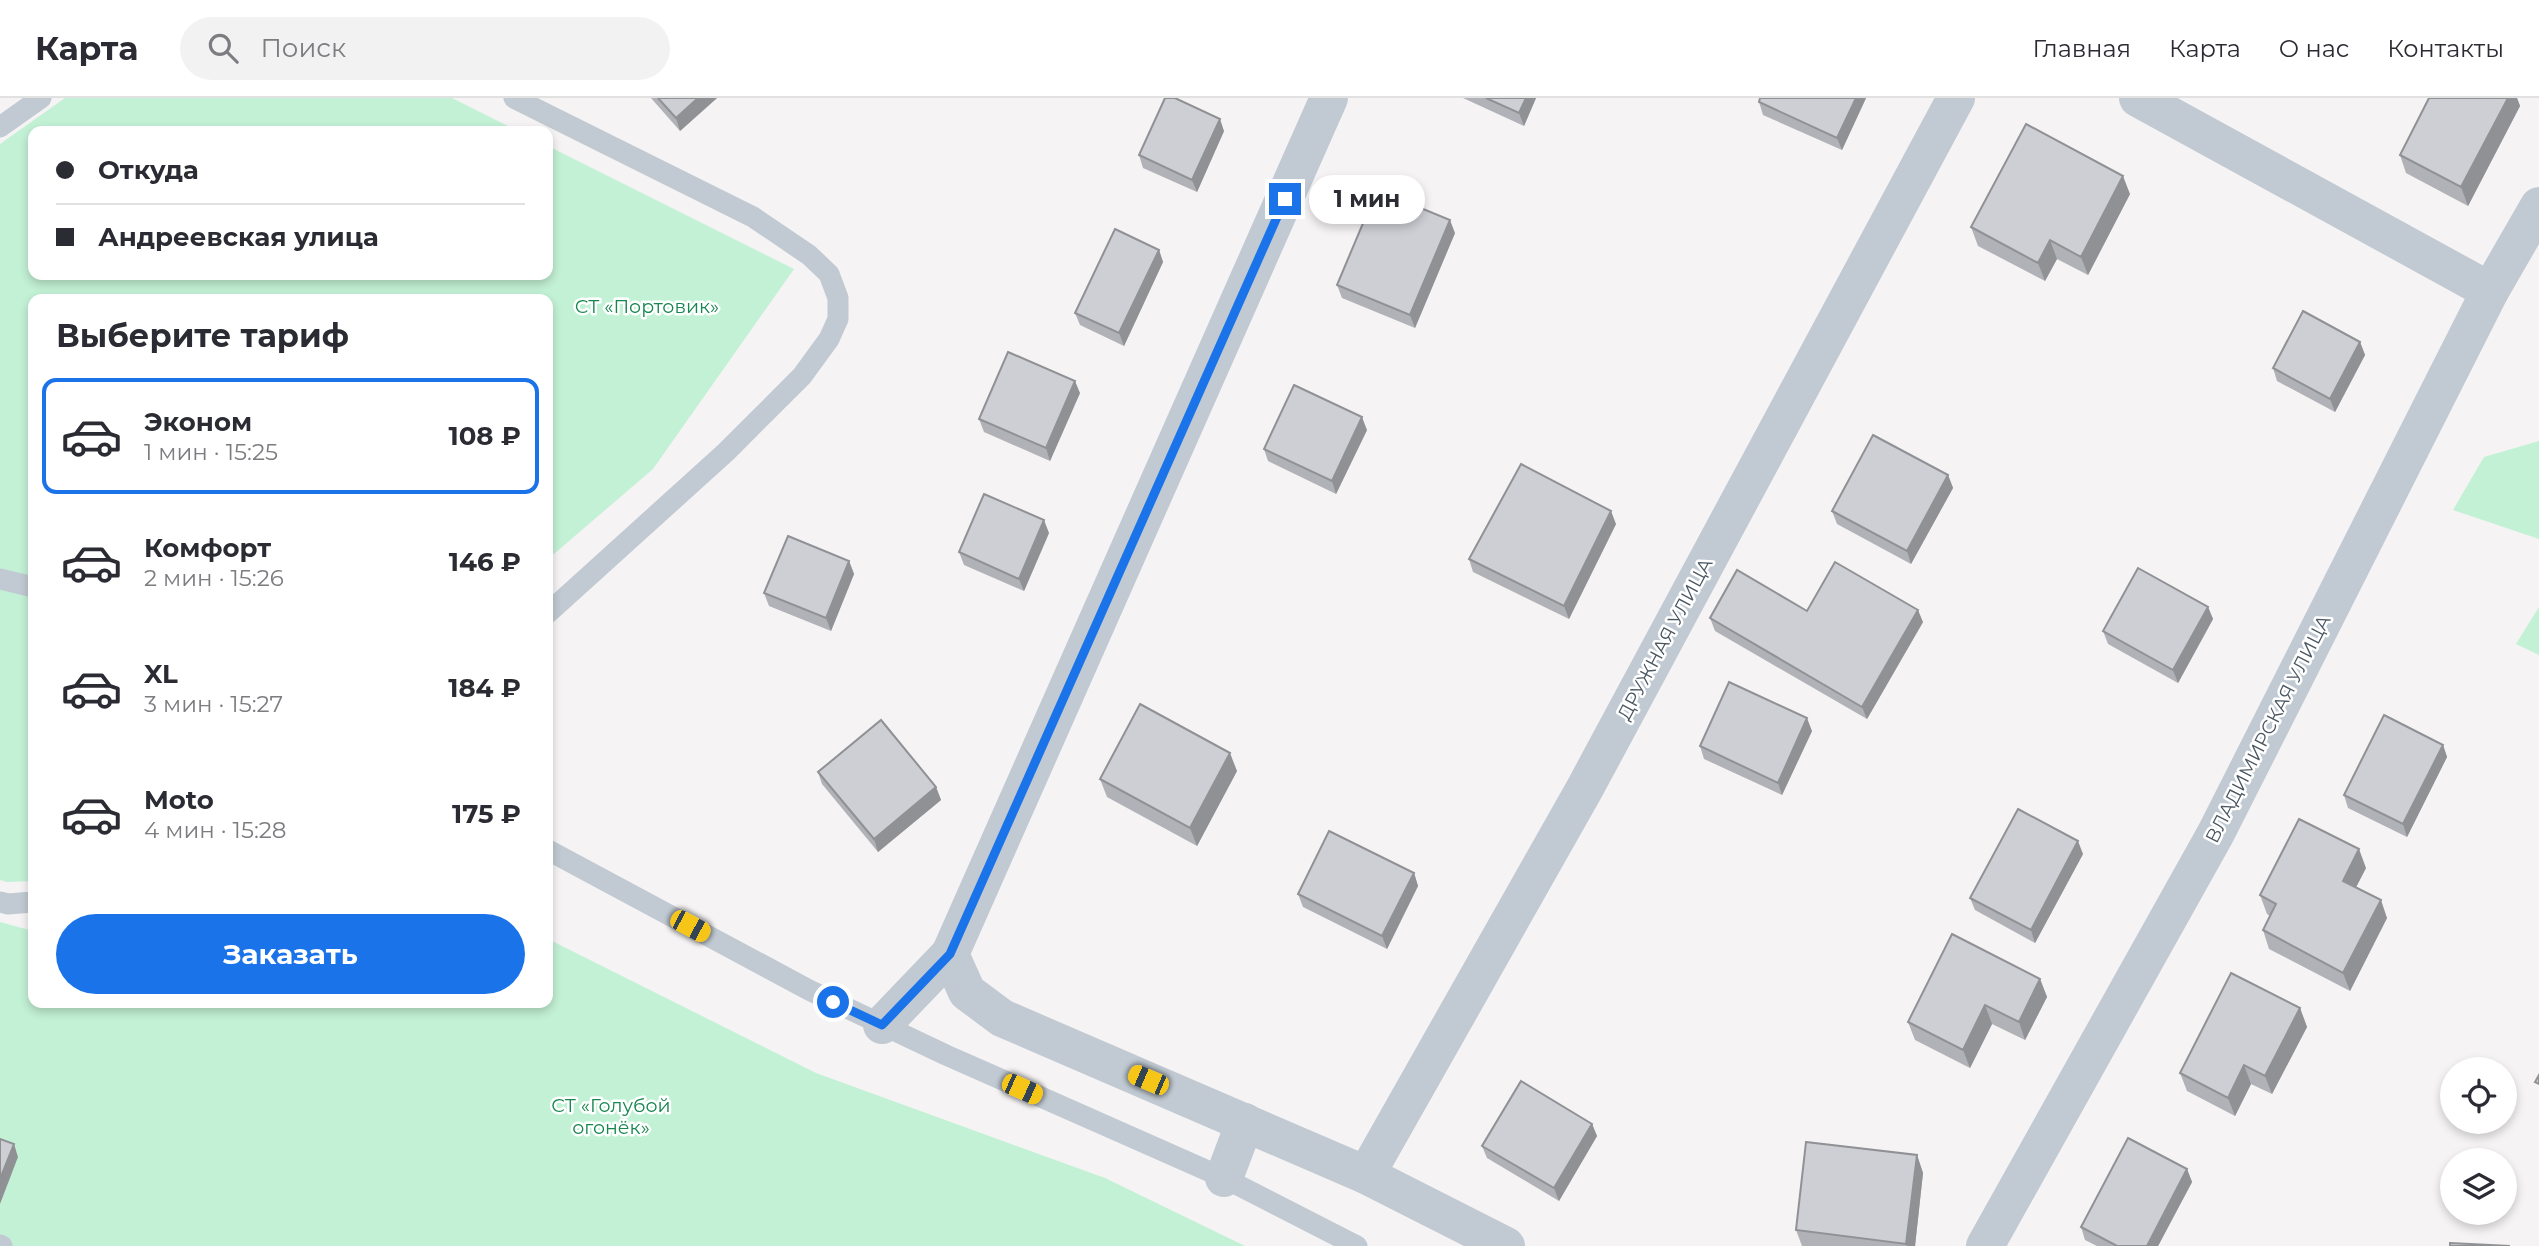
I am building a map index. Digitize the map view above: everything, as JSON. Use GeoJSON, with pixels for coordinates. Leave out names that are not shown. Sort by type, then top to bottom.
{"type":"FeatureCollection","features":[{"type":"Feature","properties":{"kind":"street"},"geometry":{"type":"LineString","coordinates":[[882,1025],[950,954],[1329,98]]}},
{"type":"Feature","properties":{"kind":"street","name":"ДРУЖНАЯ УЛИЦА"},"geometry":{"type":"LineString","coordinates":[[1366,1175],[1585,788],[1956,98]]}},
{"type":"Feature","properties":{"kind":"street"},"geometry":{"type":"LineString","coordinates":[[2138,98],[2490,291]]}},
{"type":"Feature","properties":{"kind":"street","name":"ВЛАДИМИРСКАЯ УЛИЦА"},"geometry":{"type":"LineString","coordinates":[[1985,1246],[2216,833],[2490,291],[2539,206]]}},
{"type":"Feature","properties":{"kind":"street"},"geometry":{"type":"LineString","coordinates":[[950,954],[967,992],[1002,1018],[1366,1175],[1506,1246]]}},
{"type":"Feature","properties":{"kind":"street"},"geometry":{"type":"LineString","coordinates":[[1224,1178],[1245,1122]]}},
{"type":"Feature","properties":{"kind":"lane"},"geometry":{"type":"LineString","coordinates":[[0,127],[41,98]]}},
{"type":"Feature","properties":{"kind":"lane"},"geometry":{"type":"LineString","coordinates":[[514,98],[753,217],[809,255],[829,274],[838,298],[838,319],[830,339],[802,376],[726,452],[553,608]]}},
{"type":"Feature","properties":{"kind":"lane"},"geometry":{"type":"LineString","coordinates":[[0,579],[28,586]]}},
{"type":"Feature","properties":{"kind":"lane"},"geometry":{"type":"LineString","coordinates":[[553,853],[809,990],[1224,1178],[1357,1246]]}},
{"type":"Feature","properties":{"kind":"lane"},"geometry":{"type":"LineString","coordinates":[[0,902],[28,902]]}},
{"type":"Feature","properties":{"kind":"green space","name":"СТ «Портовик»"},"geometry":{"type":"Polygon","coordinates":[[[65,98],[452,98],[508,126],[28,126],[28,280],[553,280],[553,148],[794,269],[653,469],[553,555],[553,294],[28,294],[28,881],[7,882],[0,880],[0,144],[65,98]]]}},
{"type":"Feature","properties":{"kind":"green space"},"geometry":{"type":"Polygon","coordinates":[[[2539,441],[2539,539],[2453,510],[2484,457],[2539,441]]]}},
{"type":"Feature","properties":{"kind":"green space"},"geometry":{"type":"Polygon","coordinates":[[[2539,607],[2539,655],[2516,644],[2539,607]]]}},
{"type":"Feature","properties":{"kind":"green space","name":"СТ «Голубой огонёк»"},"geometry":{"type":"Polygon","coordinates":[[[0,922],[28,930],[28,1008],[553,1008],[553,942],[816,1073],[1105,1178],[1245,1246],[0,1246],[0,922]]]}},
{"type":"Feature","properties":{"kind":"building"},"geometry":{"type":"Polygon","coordinates":[[[658,98],[698,98],[676,118],[658,98]]]}},
{"type":"Feature","properties":{"kind":"building"},"geometry":{"type":"Polygon","coordinates":[[[1165,98],[1175,98],[1220,119],[1192,180],[1139,155],[1165,98]]]}},
{"type":"Feature","properties":{"kind":"building"},"geometry":{"type":"Polygon","coordinates":[[[1486,98],[1526,98],[1519,113],[1486,98]]]}},
{"type":"Feature","properties":{"kind":"building"},"geometry":{"type":"Polygon","coordinates":[[[1760,98],[1856,98],[1837,138],[1759,102],[1760,98]]]}},
{"type":"Feature","properties":{"kind":"building"},"geometry":{"type":"Polygon","coordinates":[[[2429,98],[2508,98],[2461,187],[2400,155],[2429,98]]]}},
{"type":"Feature","properties":{"kind":"building"},"geometry":{"type":"Polygon","coordinates":[[[2026,124],[2123,176],[2081,257],[2050,240],[2038,263],[1971,227],[2026,124]]]}},
{"type":"Feature","properties":{"kind":"building"},"geometry":{"type":"Polygon","coordinates":[[[1377,190],[1450,220],[1410,315],[1337,285],[1377,190]]]}},
{"type":"Feature","properties":{"kind":"building"},"geometry":{"type":"Polygon","coordinates":[[[1115,229],[1159,250],[1119,333],[1075,313],[1115,229]]]}},
{"type":"Feature","properties":{"kind":"building"},"geometry":{"type":"Polygon","coordinates":[[[2303,311],[2360,342],[2330,399],[2273,368],[2303,311]]]}},
{"type":"Feature","properties":{"kind":"building"},"geometry":{"type":"Polygon","coordinates":[[[1008,352],[1075,381],[1046,448],[979,419],[1008,352]]]}},
{"type":"Feature","properties":{"kind":"building"},"geometry":{"type":"Polygon","coordinates":[[[1294,385],[1362,417],[1332,481],[1264,449],[1294,385]]]}},
{"type":"Feature","properties":{"kind":"building"},"geometry":{"type":"Polygon","coordinates":[[[1873,435],[1948,475],[1907,551],[1832,511],[1873,435]]]}},
{"type":"Feature","properties":{"kind":"building"},"geometry":{"type":"Polygon","coordinates":[[[1521,464],[1611,511],[1564,606],[1469,559],[1521,464]]]}},
{"type":"Feature","properties":{"kind":"building"},"geometry":{"type":"Polygon","coordinates":[[[984,494],[1044,520],[1019,579],[959,552],[984,494]]]}},
{"type":"Feature","properties":{"kind":"building"},"geometry":{"type":"Polygon","coordinates":[[[788,536],[849,561],[826,618],[764,593],[788,536]]]}},
{"type":"Feature","properties":{"kind":"building"},"geometry":{"type":"Polygon","coordinates":[[[1835,562],[1918,610],[1862,707],[1710,618],[1737,570],[1807,611],[1835,562]]]}},
{"type":"Feature","properties":{"kind":"building"},"geometry":{"type":"Polygon","coordinates":[[[2138,568],[2208,607],[2173,670],[2103,631],[2138,568]]]}},
{"type":"Feature","properties":{"kind":"building"},"geometry":{"type":"Polygon","coordinates":[[[1729,682],[1807,718],[1778,783],[1700,746],[1729,682]]]}},
{"type":"Feature","properties":{"kind":"building"},"geometry":{"type":"Polygon","coordinates":[[[1140,704],[1230,753],[1190,828],[1100,779],[1140,704]]]}},
{"type":"Feature","properties":{"kind":"building"},"geometry":{"type":"Polygon","coordinates":[[[2384,715],[2443,745],[2403,824],[2344,795],[2384,715]]]}},
{"type":"Feature","properties":{"kind":"building"},"geometry":{"type":"Polygon","coordinates":[[[881,720],[936,787],[874,839],[818,772],[881,720]]]}},
{"type":"Feature","properties":{"kind":"building"},"geometry":{"type":"Polygon","coordinates":[[[2018,809],[2078,841],[2031,930],[1970,898],[2018,809]]]}},
{"type":"Feature","properties":{"kind":"building"},"geometry":{"type":"Polygon","coordinates":[[[2299,819],[2359,849],[2343,881],[2381,900],[2343,973],[2263,930],[2276,904],[2260,895],[2299,819]]]}},
{"type":"Feature","properties":{"kind":"building"},"geometry":{"type":"Polygon","coordinates":[[[1329,831],[1414,873],[1382,936],[1298,894],[1329,831]]]}},
{"type":"Feature","properties":{"kind":"building"},"geometry":{"type":"Polygon","coordinates":[[[1952,934],[2040,979],[2019,1022],[1985,1005],[1963,1050],[1908,1022],[1952,934]]]}},
{"type":"Feature","properties":{"kind":"building"},"geometry":{"type":"Polygon","coordinates":[[[2231,973],[2300,1008],[2265,1076],[2244,1065],[2228,1098],[2180,1073],[2231,973]]]}},
{"type":"Feature","properties":{"kind":"building"},"geometry":{"type":"Polygon","coordinates":[[[1521,1081],[1592,1124],[1554,1188],[1482,1146],[1521,1081]]]}},
{"type":"Feature","properties":{"kind":"building"},"geometry":{"type":"Polygon","coordinates":[[[2128,1138],[2187,1169],[2147,1246],[2117,1246],[2081,1227],[2128,1138]]]}},
{"type":"Feature","properties":{"kind":"building"},"geometry":{"type":"Polygon","coordinates":[[[0,1139],[14,1144],[0,1179],[0,1139]]]}},
{"type":"Feature","properties":{"kind":"building"},"geometry":{"type":"Polygon","coordinates":[[[1806,1142],[1917,1155],[1906,1244],[1796,1230],[1806,1142]]]}},
{"type":"Feature","properties":{"kind":"building"},"geometry":{"type":"Polygon","coordinates":[[[2450,1243],[2510,1246],[2450,1246],[2450,1243]]]}},
{"type":"Feature","properties":{"kind":"route"},"geometry":{"type":"LineString","coordinates":[[833,1002],[882,1025],[950,954],[1285,199]]}}]}
